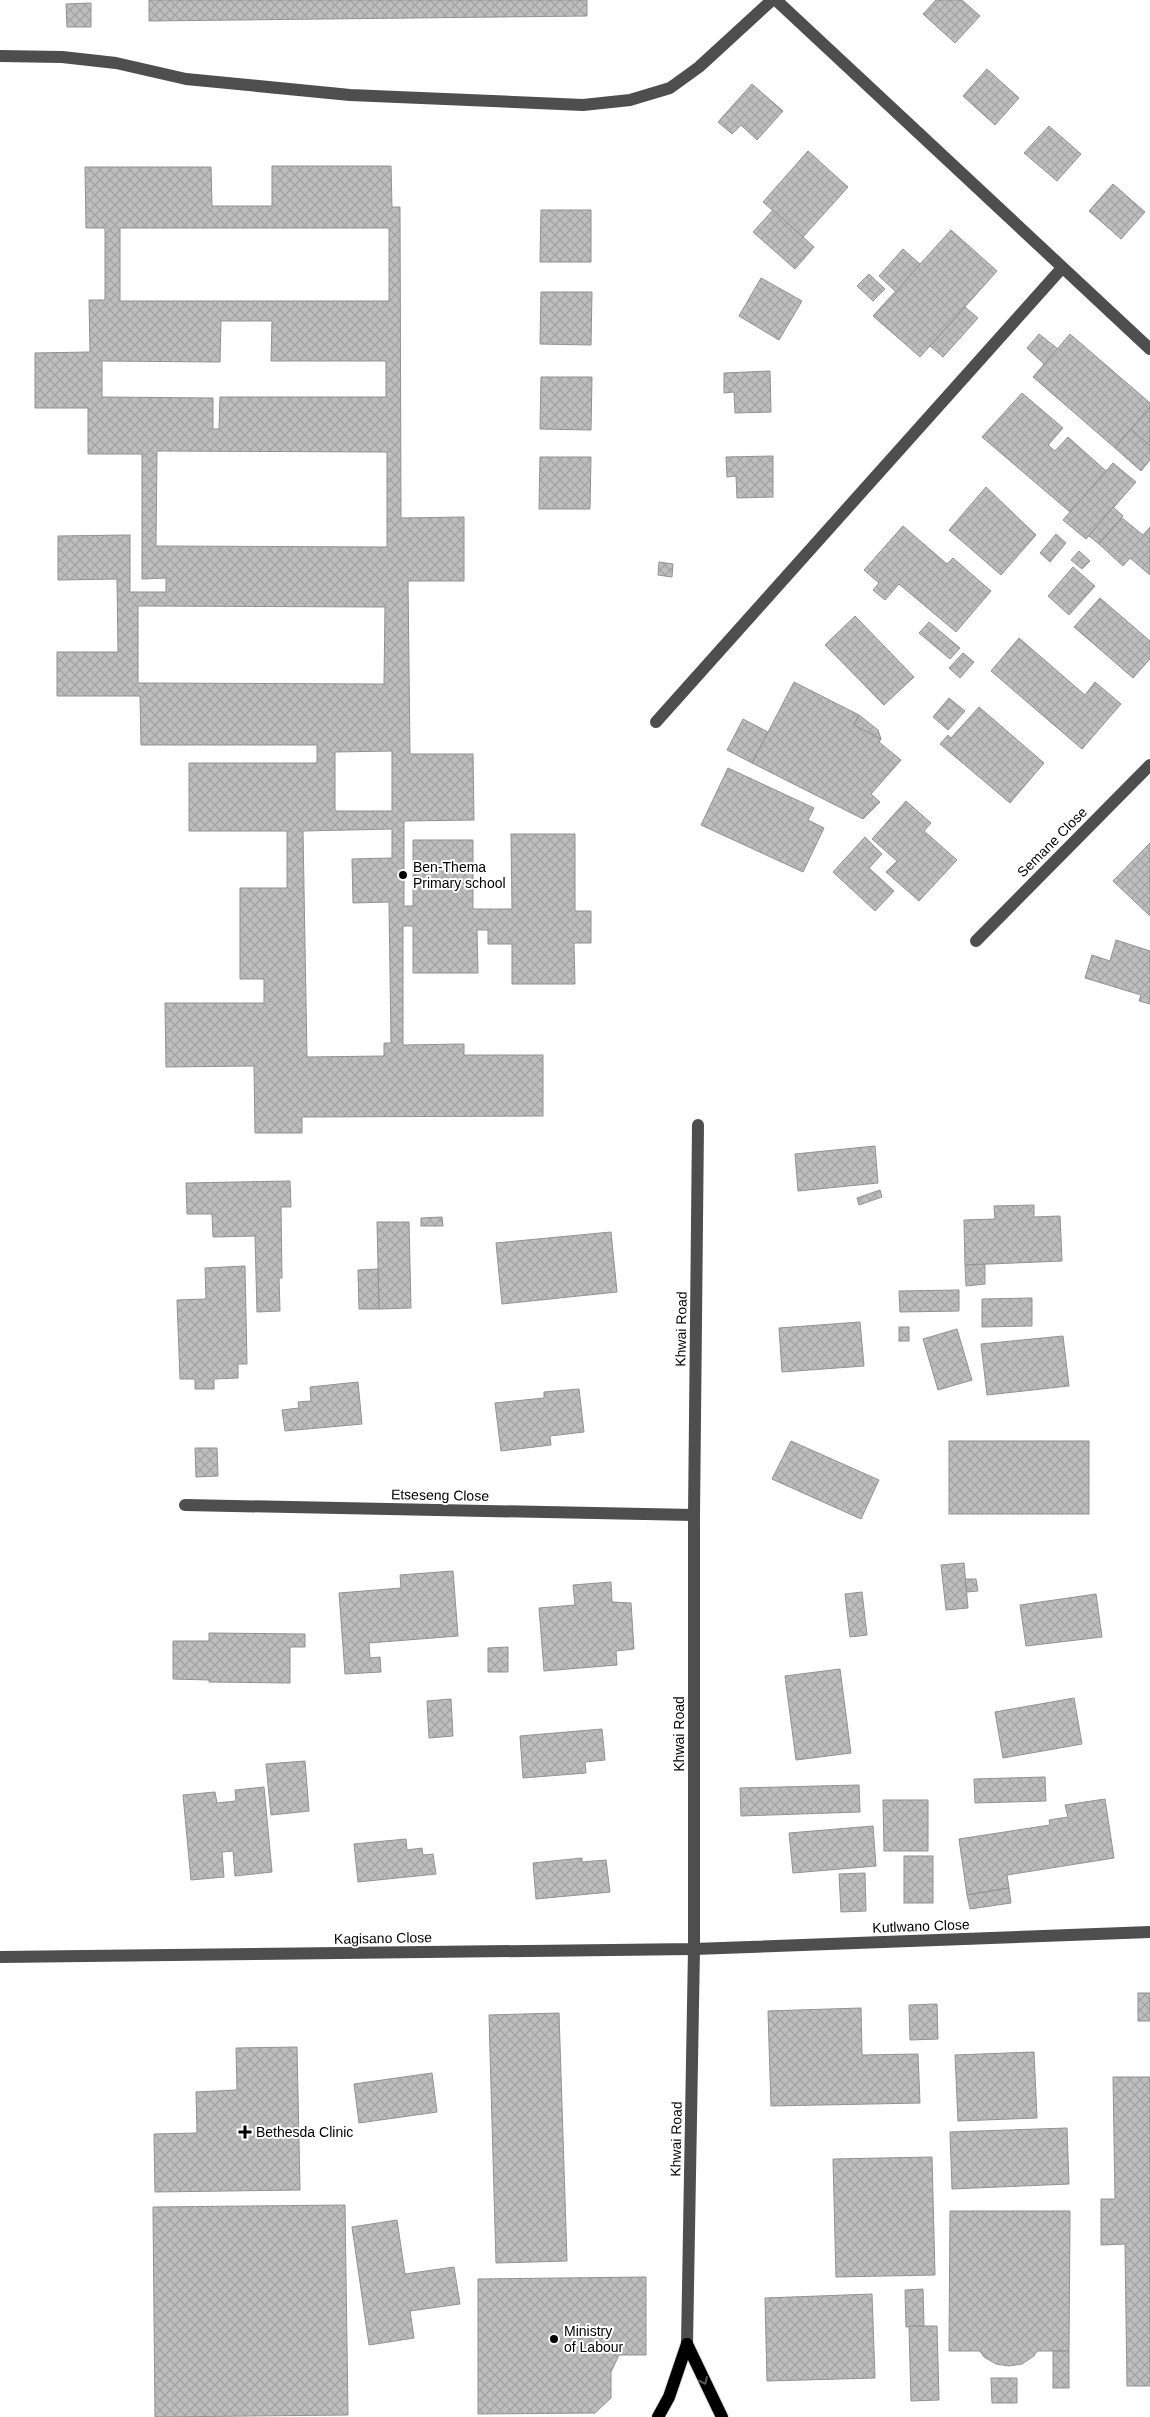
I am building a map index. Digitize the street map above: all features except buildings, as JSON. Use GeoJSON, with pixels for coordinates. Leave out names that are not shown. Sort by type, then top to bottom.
{"type":"FeatureCollection","features":[{"type":"Feature","properties":{"kind":"main road"},"geometry":{"type":"LineString","coordinates":[[658,2417],[670,2397],[687,2344]]}},
{"type":"Feature","properties":{"kind":"main road"},"geometry":{"type":"LineString","coordinates":[[687,2344],[722,2417]]}},
{"type":"Feature","properties":{"kind":"street"},"geometry":{"type":"LineString","coordinates":[[0,56],[80,59],[116,63],[186,78],[350,95],[583,105],[630,100],[670,88],[699,67],[772,0]]}},
{"type":"Feature","properties":{"kind":"street"},"geometry":{"type":"LineString","coordinates":[[776,0],[1150,349]]}},
{"type":"Feature","properties":{"kind":"street"},"geometry":{"type":"LineString","coordinates":[[656,722],[1062,268]]}},
{"type":"Feature","properties":{"kind":"street","name":"Semane Close"},"geometry":{"type":"LineString","coordinates":[[976,941],[1150,765]]}},
{"type":"Feature","properties":{"kind":"street","name":"Khwai Road"},"geometry":{"type":"LineString","coordinates":[[687,2344],[694,1949],[694,1515],[698,1125]]}},
{"type":"Feature","properties":{"kind":"street","name":"Etseseng Close"},"geometry":{"type":"LineString","coordinates":[[184,1505],[694,1515]]}},
{"type":"Feature","properties":{"kind":"street","name":"Kutlwano Close"},"geometry":{"type":"LineString","coordinates":[[694,1949],[1150,1932]]}},
{"type":"Feature","properties":{"kind":"street","name":"Kagisano Close"},"geometry":{"type":"LineString","coordinates":[[0,1957],[694,1949]]}},
{"type":"Feature","properties":{"kind":"place","name":"Ben-Thema Primary school"},"geometry":{"type":"Point","coordinates":[403,875]}},
{"type":"Feature","properties":{"kind":"place","name":"Bethesda Clinic"},"geometry":{"type":"Point","coordinates":[245,2132]}},
{"type":"Feature","properties":{"kind":"place","name":"Ministry of Labour"},"geometry":{"type":"Point","coordinates":[554,2339]}}]}
